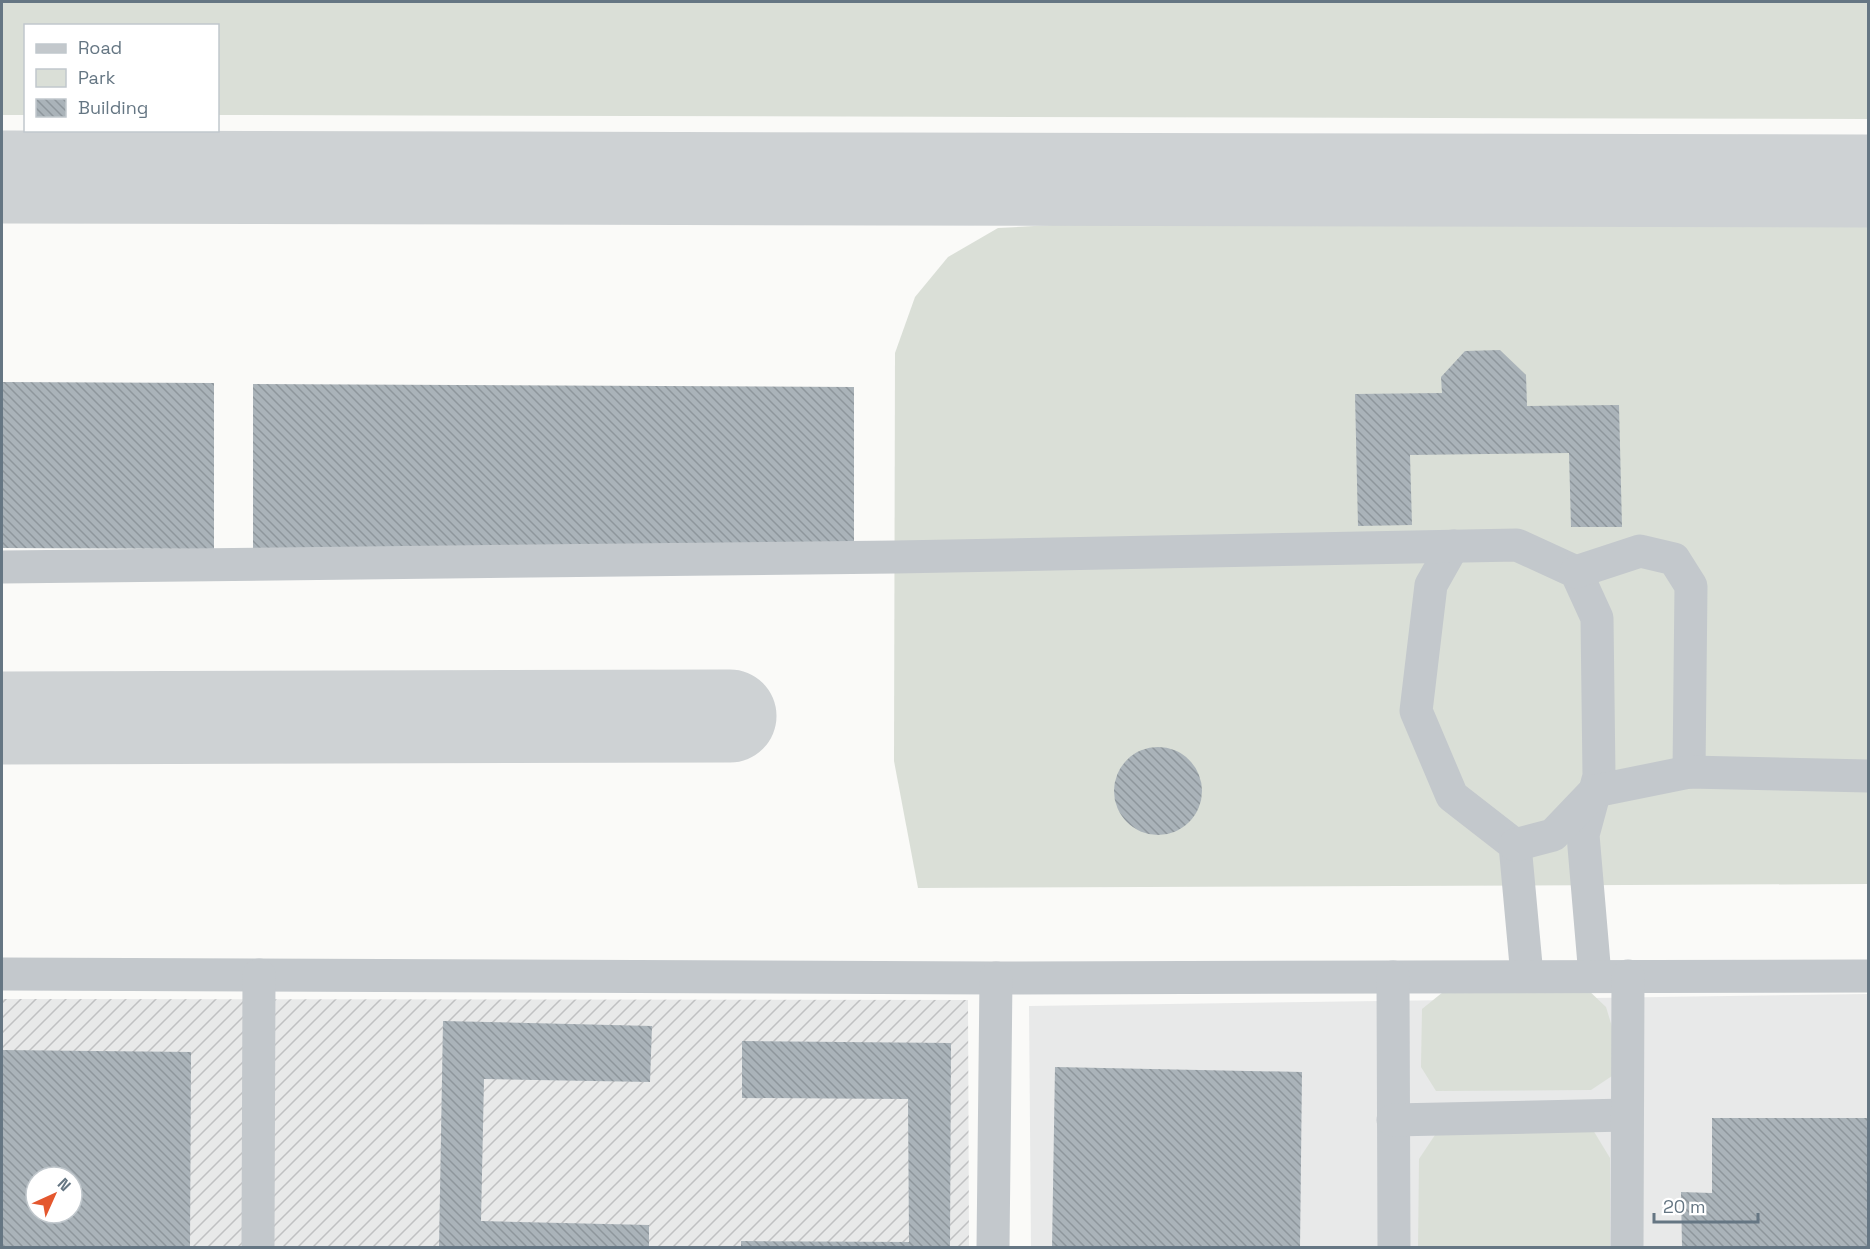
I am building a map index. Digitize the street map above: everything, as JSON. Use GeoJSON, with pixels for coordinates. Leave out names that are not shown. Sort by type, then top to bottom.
{"type":"FeatureCollection","features":[{"type":"Feature","properties":{"kind":"street"},"geometry":{"type":"LineString","coordinates":[[2,567],[896,557],[1517,545],[1576,572],[1597,618],[1599,776],[1583,835],[1595,976]]}},
{"type":"Feature","properties":{"kind":"street"},"geometry":{"type":"LineString","coordinates":[[1453,546],[1431,585],[1416,711],[1452,796],[1515,845],[1527,976]]}},
{"type":"Feature","properties":{"kind":"street"},"geometry":{"type":"LineString","coordinates":[[1576,572],[1640,551],[1674,559],[1691,586],[1689,772]]}},
{"type":"Feature","properties":{"kind":"street"},"geometry":{"type":"LineString","coordinates":[[1515,845],[1553,835],[1594,791],[1689,772],[1869,776]]}},
{"type":"Feature","properties":{"kind":"street"},"geometry":{"type":"LineString","coordinates":[[2,974],[996,978],[1869,976]]}},
{"type":"Feature","properties":{"kind":"street"},"geometry":{"type":"LineString","coordinates":[[258,1248],[259,975]]}},
{"type":"Feature","properties":{"kind":"street"},"geometry":{"type":"LineString","coordinates":[[1627,1248],[1628,976]]}},
{"type":"Feature","properties":{"kind":"street"},"geometry":{"type":"LineString","coordinates":[[1393,977],[1394,1248]]}},
{"type":"Feature","properties":{"kind":"street"},"geometry":{"type":"LineString","coordinates":[[993,1248],[996,978]]}},
{"type":"Feature","properties":{"kind":"street"},"geometry":{"type":"LineString","coordinates":[[1393,1120],[1627,1115]]}},
{"type":"Feature","properties":{"kind":"shaded area"},"geometry":{"type":"Polygon","coordinates":[[[1868,994],[1868,1247],[1031,1247],[1029,1006],[1868,994]]]}},
{"type":"Feature","properties":{"kind":"shaded area"},"geometry":{"type":"Polygon","coordinates":[[[2,999],[968,1000],[969,1247],[2,1248],[2,999]]]}},
{"type":"Feature","properties":{"kind":"green space"},"geometry":{"type":"Polygon","coordinates":[[[2,2],[1868,2],[1868,119],[219,115],[219,24],[24,24],[24,115],[2,115],[2,2]]]}},
{"type":"Feature","properties":{"kind":"green space"},"geometry":{"type":"Polygon","coordinates":[[[1052,225],[1868,225],[1868,884],[918,888],[894,761],[895,353],[915,297],[948,257],[998,228],[1052,225]]]}},
{"type":"Feature","properties":{"kind":"green space"},"geometry":{"type":"Polygon","coordinates":[[[1585,987],[1606,1007],[1617,1043],[1612,1076],[1591,1090],[1436,1091],[1421,1067],[1422,1009],[1443,992],[1585,987]]]}},
{"type":"Feature","properties":{"kind":"green space"},"geometry":{"type":"Polygon","coordinates":[[[1593,1130],[1610,1158],[1610,1247],[1418,1248],[1419,1159],[1435,1135],[1593,1130]]]}},
{"type":"Feature","properties":{"kind":"building"},"geometry":{"type":"Polygon","coordinates":[[[1500,350],[1526,375],[1527,406],[1619,405],[1622,527],[1571,527],[1569,453],[1410,455],[1412,525],[1358,526],[1355,394],[1442,393],[1441,377],[1465,351],[1500,350]]]}},
{"type":"Feature","properties":{"kind":"building"},"geometry":{"type":"Polygon","coordinates":[[[2,382],[214,383],[214,549],[2,548],[2,382]]]}},
{"type":"Feature","properties":{"kind":"building"},"geometry":{"type":"Polygon","coordinates":[[[253,384],[854,387],[854,554],[253,550],[253,384]]]}},
{"type":"Feature","properties":{"kind":"building"},"geometry":{"type":"Polygon","coordinates":[[[1149,747],[1167,747],[1183,754],[1195,766],[1202,782],[1202,800],[1195,816],[1183,828],[1167,835],[1149,835],[1133,828],[1121,816],[1114,800],[1114,782],[1121,766],[1133,754],[1149,747]]]}},
{"type":"Feature","properties":{"kind":"building"},"geometry":{"type":"Polygon","coordinates":[[[443,1021],[652,1026],[650,1082],[484,1079],[481,1221],[649,1225],[649,1248],[439,1248],[443,1021]]]}},
{"type":"Feature","properties":{"kind":"building"},"geometry":{"type":"Polygon","coordinates":[[[742,1041],[951,1043],[950,1248],[741,1248],[741,1241],[909,1242],[908,1099],[742,1098],[742,1041]]]}},
{"type":"Feature","properties":{"kind":"building"},"geometry":{"type":"Polygon","coordinates":[[[2,1050],[191,1052],[190,1248],[2,1248],[2,1050]]]}},
{"type":"Feature","properties":{"kind":"building"},"geometry":{"type":"Polygon","coordinates":[[[1055,1067],[1302,1072],[1300,1248],[1052,1248],[1055,1067]]]}},
{"type":"Feature","properties":{"kind":"building"},"geometry":{"type":"Polygon","coordinates":[[[1712,1118],[1868,1118],[1868,1248],[1682,1248],[1681,1192],[1712,1193],[1712,1118]]]}},
{"type":"Feature","properties":{"kind":"taxiway"},"geometry":{"type":"LineString","coordinates":[[2,177],[1868,181]]}},
{"type":"Feature","properties":{"kind":"taxiway"},"geometry":{"type":"LineString","coordinates":[[2,718],[730,716]]}}]}
